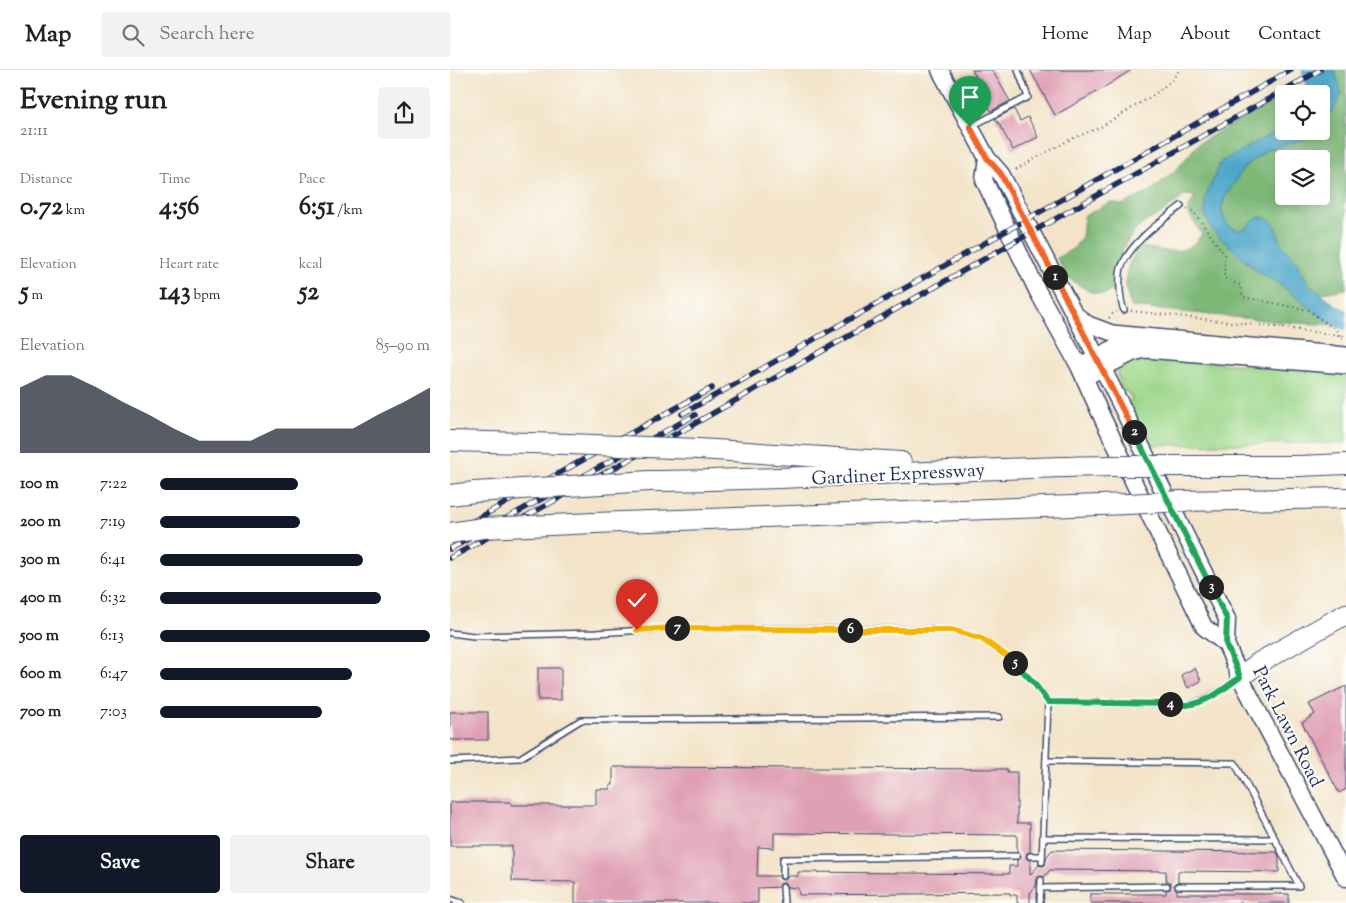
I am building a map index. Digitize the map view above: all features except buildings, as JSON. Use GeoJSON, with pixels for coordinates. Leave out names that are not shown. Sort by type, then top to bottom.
{"type":"FeatureCollection","features":[{"type":"Feature","properties":{"kind":"highway"},"geometry":{"type":"LineString","coordinates":[[450,441],[699,449],[947,464],[1033,467]]}},
{"type":"Feature","properties":{"kind":"highway","name":"Gardiner Expressway"},"geometry":{"type":"LineString","coordinates":[[450,495],[649,481],[728,480],[1033,467],[1299,466],[1346,464]]}},
{"type":"Feature","properties":{"kind":"highway","name":"Gardiner Expressway"},"geometry":{"type":"LineString","coordinates":[[450,533],[483,528],[594,523],[1181,501],[1346,498]]}},
{"type":"Feature","properties":{"kind":"highway"},"geometry":{"type":"LineString","coordinates":[[1240,677],[1260,662],[1346,614]]}},
{"type":"Feature","properties":{"kind":"main road","name":"Park Lawn Road"},"geometry":{"type":"LineString","coordinates":[[940,70],[987,158],[1001,174],[1099,363],[1227,619],[1226,644],[1240,677],[1346,878]]}},
{"type":"Feature","properties":{"kind":"main road","name":"Park Lawn Road"},"geometry":{"type":"LineString","coordinates":[[987,158],[984,180],[1038,292],[1082,372],[1204,627],[1226,644]]}},
{"type":"Feature","properties":{"kind":"main road"},"geometry":{"type":"LineString","coordinates":[[1073,312],[1088,324],[1112,333],[1318,358],[1346,366]]}},
{"type":"Feature","properties":{"kind":"main road"},"geometry":{"type":"LineString","coordinates":[[1099,363],[1117,346],[1161,338]]}},
{"type":"Feature","properties":{"kind":"main road"},"geometry":{"type":"LineString","coordinates":[[1082,372],[1099,363],[1133,352],[1146,350],[1318,358],[1346,355]]}},
{"type":"Feature","properties":{"kind":"lane"},"geometry":{"type":"LineString","coordinates":[[970,127],[1028,98],[1018,70]]}},
{"type":"Feature","properties":{"kind":"lane"},"geometry":{"type":"LineString","coordinates":[[1124,310],[1120,281],[1121,269],[1126,259],[1134,246],[1155,226],[1181,206]]}},
{"type":"Feature","properties":{"kind":"lane"},"geometry":{"type":"LineString","coordinates":[[450,633],[474,636],[595,633],[678,628],[952,630],[982,639],[1011,659],[1034,683],[1048,702],[1042,862]]}},
{"type":"Feature","properties":{"kind":"lane"},"geometry":{"type":"LineString","coordinates":[[1048,702],[1187,705],[1200,702],[1214,695],[1240,677]]}},
{"type":"Feature","properties":{"kind":"lane"},"geometry":{"type":"LineString","coordinates":[[450,761],[520,758],[581,720],[999,717]]}},
{"type":"Feature","properties":{"kind":"lane"},"geometry":{"type":"LineString","coordinates":[[1046,761],[1235,763],[1299,886],[1178,886]]}},
{"type":"Feature","properties":{"kind":"lane"},"geometry":{"type":"LineString","coordinates":[[1043,838],[1275,839]]}},
{"type":"Feature","properties":{"kind":"lane"},"geometry":{"type":"LineString","coordinates":[[783,876],[783,859],[1017,856]]}},
{"type":"Feature","properties":{"kind":"lane"},"geometry":{"type":"LineString","coordinates":[[1030,856],[1042,856]]}},
{"type":"Feature","properties":{"kind":"lane"},"geometry":{"type":"LineString","coordinates":[[1040,903],[1041,880]]}},
{"type":"Feature","properties":{"kind":"lane"},"geometry":{"type":"LineString","coordinates":[[1041,888],[1167,886]]}},
{"type":"Feature","properties":{"kind":"lane"},"geometry":{"type":"LineString","coordinates":[[783,887],[784,903]]}},
{"type":"Feature","properties":{"kind":"lane"},"geometry":{"type":"LineString","coordinates":[[450,899],[462,903]]}},
{"type":"Feature","properties":{"kind":"path"},"geometry":{"type":"LineString","coordinates":[[1016,169],[1071,139],[1099,128],[1155,94],[1172,80],[1179,70]]}},
{"type":"Feature","properties":{"kind":"path"},"geometry":{"type":"LineString","coordinates":[[1181,206],[1194,211],[1225,255],[1224,278],[1241,286],[1243,297],[1308,310],[1336,330],[1346,346]]}},
{"type":"Feature","properties":{"kind":"path"},"geometry":{"type":"LineString","coordinates":[[1106,322],[1112,314],[1124,310],[1346,336]]}},
{"type":"Feature","properties":{"kind":"green space"},"geometry":{"type":"Polygon","coordinates":[[[1334,70],[1346,70],[1346,199],[1343,207],[1346,209],[1346,289],[1321,293],[1310,286],[1293,257],[1281,244],[1276,227],[1250,223],[1246,228],[1240,230],[1232,228],[1225,221],[1221,209],[1225,197],[1245,166],[1268,149],[1301,140],[1330,140],[1330,110],[1342,93],[1334,70]]]}},
{"type":"Feature","properties":{"kind":"green space"},"geometry":{"type":"Polygon","coordinates":[[[1275,100],[1275,132],[1221,162],[1211,184],[1214,232],[1257,271],[1275,281],[1333,325],[1132,307],[1128,298],[1126,277],[1129,264],[1142,247],[1167,251],[1182,250],[1190,247],[1202,234],[1187,211],[1195,196],[1185,195],[1136,230],[1121,254],[1113,290],[1104,294],[1090,292],[1068,278],[1057,258],[1074,248],[1082,237],[1084,216],[1111,202],[1122,205],[1151,191],[1178,168],[1199,143],[1275,100]]]}},
{"type":"Feature","properties":{"kind":"green space"},"geometry":{"type":"Polygon","coordinates":[[[1138,357],[1346,373],[1346,443],[1150,445],[1128,401],[1132,399],[1127,391],[1123,392],[1117,373],[1120,367],[1138,357]]]}},
{"type":"Feature","properties":{"kind":"water"},"geometry":{"type":"Polygon","coordinates":[[[1302,70],[1334,70],[1342,93],[1330,113],[1330,85],[1306,84],[1302,70]]]}},
{"type":"Feature","properties":{"kind":"water"},"geometry":{"type":"Polygon","coordinates":[[[1275,132],[1275,140],[1301,140],[1268,149],[1245,166],[1225,197],[1221,209],[1225,221],[1231,228],[1240,230],[1246,228],[1259,217],[1268,218],[1276,227],[1281,244],[1293,257],[1310,286],[1337,306],[1346,310],[1346,330],[1333,325],[1275,281],[1257,271],[1214,232],[1205,216],[1205,198],[1221,162],[1275,132]]]}},
{"type":"Feature","properties":{"kind":"railway"},"geometry":{"type":"LineString","coordinates":[[682,414],[1291,70]]}},
{"type":"Feature","properties":{"kind":"railway"},"geometry":{"type":"LineString","coordinates":[[450,558],[694,424],[1320,70]]}},
{"type":"Feature","properties":{"kind":"railway"},"geometry":{"type":"LineString","coordinates":[[450,534],[712,388]]}},
{"type":"Feature","properties":{"kind":"railway"},"geometry":{"type":"LineString","coordinates":[[450,549],[695,415]]}},
{"type":"Feature","properties":{"kind":"route"},"geometry":{"type":"LineString","coordinates":[[637,630],[678,628],[952,630],[982,639],[1011,659],[1034,683],[1048,702],[1187,705],[1200,702],[1221,691],[1240,677],[1226,644],[1227,619],[1103,370],[1001,174],[987,158],[970,127]]}}]}
